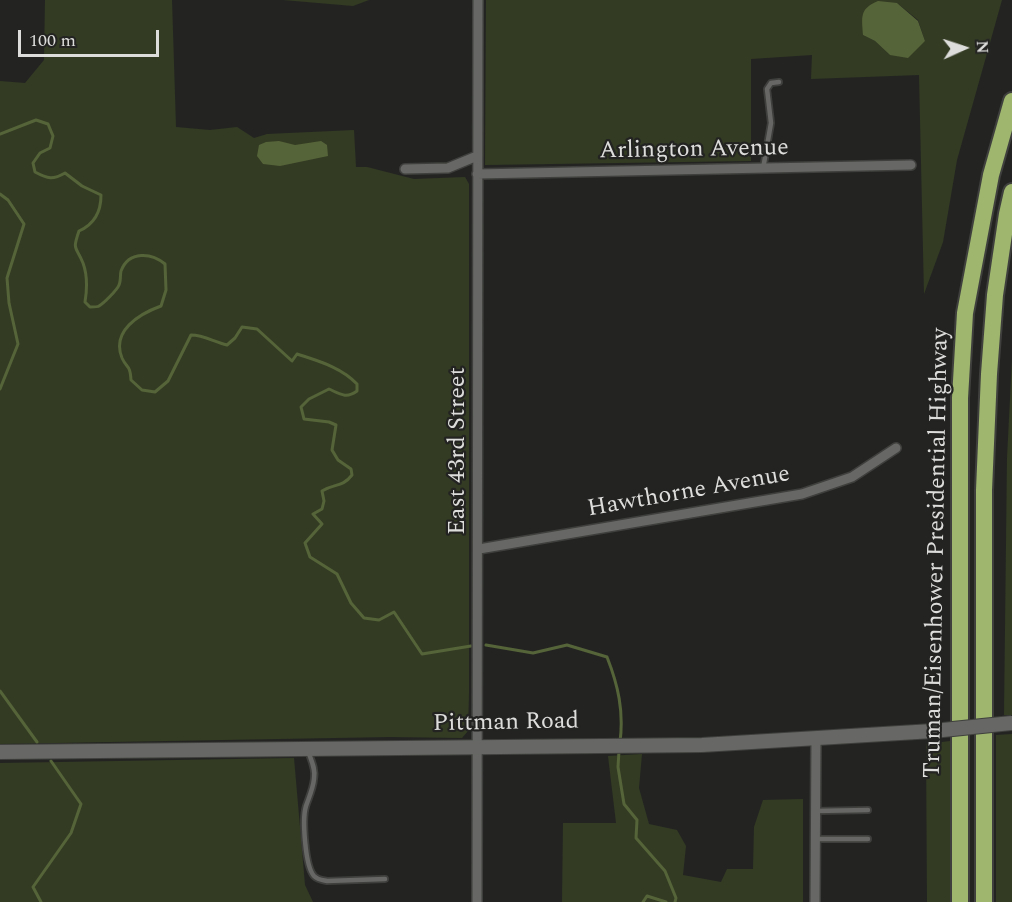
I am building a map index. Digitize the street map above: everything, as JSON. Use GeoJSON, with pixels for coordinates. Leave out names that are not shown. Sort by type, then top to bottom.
{"type":"FeatureCollection","features":[{"type":"Feature","properties":{"kind":"highway","name":"Truman/Eisenhower Presidential Highway"},"geometry":{"type":"LineString","coordinates":[[960,902],[960,387],[965,313],[991,176],[1012,101]]}},
{"type":"Feature","properties":{"kind":"highway","name":"Truman/Eisenhower Presidential Highway"},"geometry":{"type":"LineString","coordinates":[[984,902],[984,478],[995,295],[1012,192]]}},
{"type":"Feature","properties":{"kind":"street","name":"East 43rd Street"},"geometry":{"type":"LineString","coordinates":[[477,902],[478,0]]}},
{"type":"Feature","properties":{"kind":"street"},"geometry":{"type":"LineString","coordinates":[[405,169],[448,168],[477,156]]}},
{"type":"Feature","properties":{"kind":"street","name":"Arlington Avenue"},"geometry":{"type":"LineString","coordinates":[[477,174],[911,165]]}},
{"type":"Feature","properties":{"kind":"street","name":"Hawthorne Avenue"},"geometry":{"type":"LineString","coordinates":[[479,549],[802,494],[852,477],[896,448]]}},
{"type":"Feature","properties":{"kind":"street","name":"Pittman Road"},"geometry":{"type":"LineString","coordinates":[[0,752],[702,744],[933,731],[1012,723]]}},
{"type":"Feature","properties":{"kind":"street"},"geometry":{"type":"LineString","coordinates":[[814,902],[816,738]]}},
{"type":"Feature","properties":{"kind":"lane"},"geometry":{"type":"LineString","coordinates":[[763,169],[771,123],[767,88],[771,83],[779,82]]}},
{"type":"Feature","properties":{"kind":"lane"},"geometry":{"type":"LineString","coordinates":[[307,749],[315,778],[305,808],[308,864],[313,875],[319,880],[327,881],[386,879]]}},
{"type":"Feature","properties":{"kind":"lane"},"geometry":{"type":"LineString","coordinates":[[815,811],[868,810]]}},
{"type":"Feature","properties":{"kind":"lane"},"geometry":{"type":"LineString","coordinates":[[815,839],[868,839]]}},
{"type":"Feature","properties":{"kind":"shaded area"},"geometry":{"type":"Polygon","coordinates":[[[45,0],[172,0],[176,127],[210,130],[237,127],[254,138],[267,134],[354,130],[356,167],[367,167],[414,179],[465,177],[469,184],[469,693],[468,731],[462,738],[390,737],[0,744],[0,81],[25,83],[44,60],[45,0]]]}},
{"type":"Feature","properties":{"kind":"shaded area"},"geometry":{"type":"Polygon","coordinates":[[[283,0],[369,0],[353,6],[283,0]]]}},
{"type":"Feature","properties":{"kind":"shaded area"},"geometry":{"type":"Polygon","coordinates":[[[486,0],[1002,0],[957,160],[943,242],[924,294],[919,75],[811,79],[812,55],[751,59],[751,161],[485,165],[486,0]],[[897,3],[863,35],[875,41],[890,55],[925,41],[918,20],[897,3]]]}},
{"type":"Feature","properties":{"kind":"shaded area"},"geometry":{"type":"Polygon","coordinates":[[[878,1],[897,3],[918,21],[925,41],[908,58],[890,55],[875,41],[863,35],[863,14],[868,7],[878,1]]]}},
{"type":"Feature","properties":{"kind":"shaded area"},"geometry":{"type":"Polygon","coordinates":[[[279,141],[295,145],[321,141],[327,145],[328,156],[280,166],[263,164],[257,156],[259,145],[279,141]]]}},
{"type":"Feature","properties":{"kind":"shaded area"},"geometry":{"type":"Polygon","coordinates":[[[1012,359],[1012,715],[1004,715],[1007,458],[1012,359]]]}},
{"type":"Feature","properties":{"kind":"shaded area"},"geometry":{"type":"Polygon","coordinates":[[[1012,734],[1012,902],[996,902],[996,735],[1012,734]]]}},
{"type":"Feature","properties":{"kind":"shaded area"},"geometry":{"type":"Polygon","coordinates":[[[950,741],[950,902],[927,902],[926,744],[950,741]]]}},
{"type":"Feature","properties":{"kind":"shaded area"},"geometry":{"type":"Polygon","coordinates":[[[642,754],[639,788],[649,824],[677,830],[686,846],[683,875],[721,882],[727,869],[753,869],[754,827],[763,800],[803,799],[803,902],[562,902],[563,823],[616,823],[608,756],[642,754]]]}},
{"type":"Feature","properties":{"kind":"shaded area"},"geometry":{"type":"Polygon","coordinates":[[[294,758],[305,885],[313,902],[0,902],[0,763],[294,758]]]}},
{"type":"Feature","properties":{"kind":"waterway"},"geometry":{"type":"LineString","coordinates":[[0,134],[36,120],[48,124],[53,136],[50,148],[40,153],[33,163],[35,172],[50,178],[65,173],[82,186],[101,195],[96,217],[79,231],[75,245],[85,272],[85,302],[90,307],[99,306],[116,290],[120,283],[121,271],[129,260],[141,255],[160,260],[165,264],[166,290],[161,306],[136,319],[129,325],[120,340],[122,358],[129,369],[131,380],[142,390],[155,392],[168,381],[191,335],[227,345],[242,327],[257,329],[292,361],[297,354],[313,359],[337,369],[357,384],[357,391],[350,395],[343,395],[329,389],[309,399],[301,407],[304,419],[336,425],[332,450],[338,460],[351,469],[352,475],[342,484],[322,491],[324,501],[322,509],[313,514],[322,524],[305,543],[310,557],[337,574],[351,603],[364,618],[379,620],[394,612],[422,654],[471,646]]}},
{"type":"Feature","properties":{"kind":"waterway"},"geometry":{"type":"LineString","coordinates":[[0,194],[8,200],[24,224],[7,278],[9,303],[18,344],[0,389]]}},
{"type":"Feature","properties":{"kind":"waterway"},"geometry":{"type":"LineString","coordinates":[[486,645],[533,653],[567,645],[607,657],[619,698],[620,742]]}},
{"type":"Feature","properties":{"kind":"waterway"},"geometry":{"type":"LineString","coordinates":[[0,691],[37,742]]}},
{"type":"Feature","properties":{"kind":"waterway"},"geometry":{"type":"LineString","coordinates":[[619,751],[618,767],[624,804],[637,820],[636,838],[665,871],[676,898],[675,902]]}},
{"type":"Feature","properties":{"kind":"waterway"},"geometry":{"type":"LineString","coordinates":[[41,902],[33,887],[71,833],[81,804],[51,761]]}},
{"type":"Feature","properties":{"kind":"waterway"},"geometry":{"type":"LineString","coordinates":[[643,902],[647,896],[666,902]]}}]}
